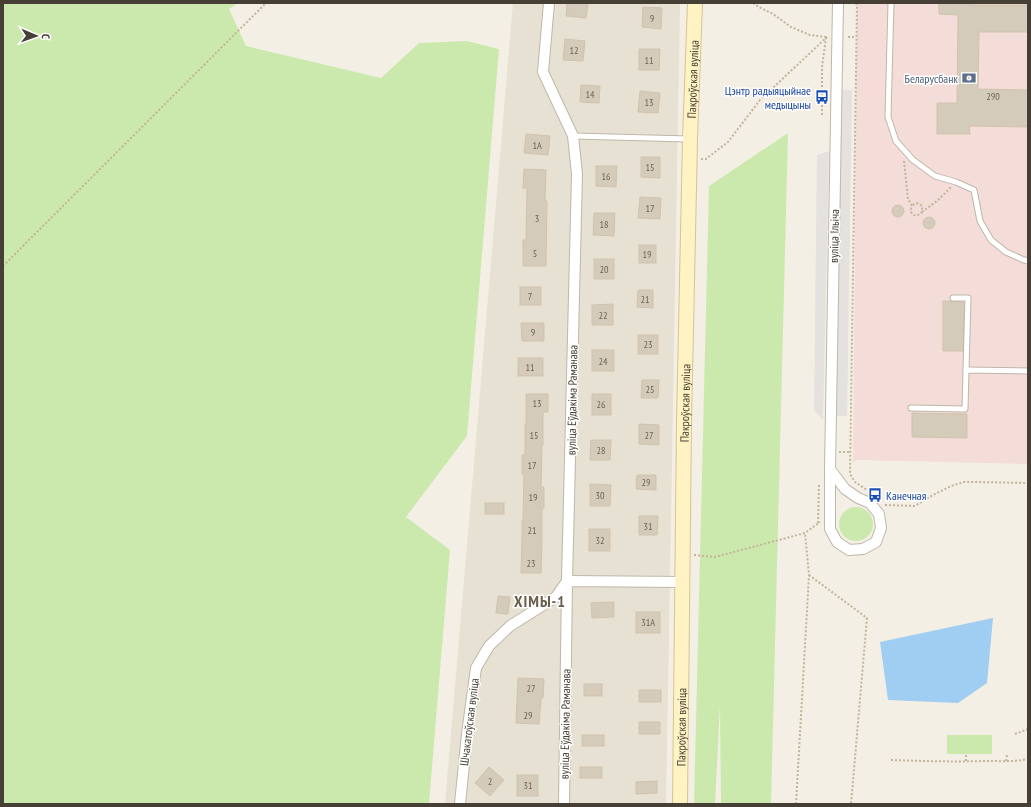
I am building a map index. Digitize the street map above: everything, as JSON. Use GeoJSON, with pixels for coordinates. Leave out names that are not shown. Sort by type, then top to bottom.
{"type":"FeatureCollection","features":[{"type":"Feature","properties":{"kind":"street","name":"вуліца Еўдакіма Раманава"},"geometry":{"type":"LineString","coordinates":[[549,3],[543,72],[573,136],[577,174],[567,581],[564,804]]}},
{"type":"Feature","properties":{"kind":"street","name":"Пакроўская вуліца"},"geometry":{"type":"LineString","coordinates":[[680,804],[684,423],[690,139],[695,3]]}},
{"type":"Feature","properties":{"kind":"street","name":"вуліца Ільіча"},"geometry":{"type":"LineString","coordinates":[[830,469],[845,489],[858,498],[870,503],[879,514],[881,528],[876,542],[863,549],[849,550],[837,542],[830,529],[830,469],[838,3]]}},
{"type":"Feature","properties":{"kind":"street"},"geometry":{"type":"LineString","coordinates":[[567,581],[683,582]]}},
{"type":"Feature","properties":{"kind":"street","name":"Шчакатоўская вуліца"},"geometry":{"type":"LineString","coordinates":[[460,804],[467,734],[476,668],[489,646],[510,626],[556,597],[567,581]]}},
{"type":"Feature","properties":{"kind":"lane"},"geometry":{"type":"LineString","coordinates":[[891,3],[888,117],[896,141],[912,160],[935,176],[956,182],[974,190],[980,221],[991,240],[1006,252],[1024,260],[1028,260]]}},
{"type":"Feature","properties":{"kind":"lane"},"geometry":{"type":"LineString","coordinates":[[573,136],[690,139]]}},
{"type":"Feature","properties":{"kind":"lane"},"geometry":{"type":"LineString","coordinates":[[911,408],[966,409],[968,298],[953,298]]}},
{"type":"Feature","properties":{"kind":"lane"},"geometry":{"type":"LineString","coordinates":[[966,370],[1028,371]]}},
{"type":"Feature","properties":{"kind":"path"},"geometry":{"type":"LineString","coordinates":[[3,266],[266,3]]}},
{"type":"Feature","properties":{"kind":"path"},"geometry":{"type":"LineString","coordinates":[[753,3],[773,14],[791,27],[810,35],[827,37]]}},
{"type":"Feature","properties":{"kind":"path"},"geometry":{"type":"LineString","coordinates":[[855,482],[850,474],[850,452],[856,3]]}},
{"type":"Feature","properties":{"kind":"path"},"geometry":{"type":"LineString","coordinates":[[822,115],[822,67],[827,37]]}},
{"type":"Feature","properties":{"kind":"path"},"geometry":{"type":"LineString","coordinates":[[690,159],[706,159],[728,142],[760,100],[827,37]]}},
{"type":"Feature","properties":{"kind":"path"},"geometry":{"type":"LineString","coordinates":[[845,37],[856,37]]}},
{"type":"Feature","properties":{"kind":"path"},"geometry":{"type":"LineString","coordinates":[[903,149],[908,199],[912,206],[910,210],[913,215],[919,215],[937,201],[956,182]]}},
{"type":"Feature","properties":{"kind":"path"},"geometry":{"type":"LineString","coordinates":[[912,206],[915,203],[919,204],[922,206],[922,212]]}},
{"type":"Feature","properties":{"kind":"path"},"geometry":{"type":"LineString","coordinates":[[839,452],[850,452]]}},
{"type":"Feature","properties":{"kind":"path"},"geometry":{"type":"LineString","coordinates":[[886,506],[915,506],[933,495],[964,482],[1028,483]]}},
{"type":"Feature","properties":{"kind":"path"},"geometry":{"type":"LineString","coordinates":[[818,523],[819,484]]}},
{"type":"Feature","properties":{"kind":"path"},"geometry":{"type":"LineString","coordinates":[[683,554],[715,557],[805,533],[830,516]]}},
{"type":"Feature","properties":{"kind":"path"},"geometry":{"type":"LineString","coordinates":[[796,804],[809,575],[805,533]]}},
{"type":"Feature","properties":{"kind":"path"},"geometry":{"type":"LineString","coordinates":[[809,575],[867,618],[851,804]]}},
{"type":"Feature","properties":{"kind":"path"},"geometry":{"type":"LineString","coordinates":[[1015,734],[1028,730]]}},
{"type":"Feature","properties":{"kind":"path"},"geometry":{"type":"LineString","coordinates":[[966,755],[966,762]]}},
{"type":"Feature","properties":{"kind":"path"},"geometry":{"type":"LineString","coordinates":[[1006,755],[1006,761]]}},
{"type":"Feature","properties":{"kind":"path"},"geometry":{"type":"LineString","coordinates":[[891,760],[966,762],[1028,759]]}},
{"type":"Feature","properties":{"kind":"shaded area"},"geometry":{"type":"Polygon","coordinates":[[[513,3],[680,3],[666,804],[445,804],[513,3]]]}},
{"type":"Feature","properties":{"kind":"shaded area"},"geometry":{"type":"Polygon","coordinates":[[[857,3],[1028,3],[1028,464],[858,460],[853,462],[857,3]]]}},
{"type":"Feature","properties":{"kind":"shaded area"},"geometry":{"type":"Polygon","coordinates":[[[841,90],[852,90],[847,416],[835,416],[841,90]]]}},
{"type":"Feature","properties":{"kind":"shaded area"},"geometry":{"type":"Polygon","coordinates":[[[829,151],[823,420],[814,410],[817,155],[829,151]]]}},
{"type":"Feature","properties":{"kind":"green space"},"geometry":{"type":"Polygon","coordinates":[[[3,3],[238,3],[229,9],[246,46],[381,78],[419,43],[467,41],[499,49],[467,436],[406,517],[450,550],[429,804],[3,804],[3,3]]]}},
{"type":"Feature","properties":{"kind":"green space"},"geometry":{"type":"Polygon","coordinates":[[[788,133],[771,804],[721,804],[720,705],[715,804],[694,804],[709,186],[788,133]]]}},
{"type":"Feature","properties":{"kind":"green space"},"geometry":{"type":"Polygon","coordinates":[[[853,507],[859,507],[863,508],[870,514],[873,524],[872,531],[866,538],[859,541],[853,541],[849,540],[842,534],[839,527],[839,521],[840,517],[846,510],[853,507]]]}},
{"type":"Feature","properties":{"kind":"green space"},"geometry":{"type":"Polygon","coordinates":[[[947,735],[992,735],[992,754],[947,754],[947,735]]]}},
{"type":"Feature","properties":{"kind":"water"},"geometry":{"type":"Polygon","coordinates":[[[993,618],[987,683],[958,703],[888,700],[880,642],[993,618]]]}},
{"type":"Feature","properties":{"kind":"building"},"geometry":{"type":"Polygon","coordinates":[[[567,3],[588,3],[586,18],[566,16],[567,3]]]}},
{"type":"Feature","properties":{"kind":"building"},"geometry":{"type":"Polygon","coordinates":[[[939,3],[970,3],[970,5],[1028,5],[1028,32],[979,32],[978,89],[1028,90],[1028,127],[969,126],[970,134],[937,134],[937,103],[957,103],[958,15],[939,14],[939,3]]]}},
{"type":"Feature","properties":{"kind":"building"},"geometry":{"type":"Polygon","coordinates":[[[643,7],[662,8],[661,29],[642,27],[643,7]]]}},
{"type":"Feature","properties":{"kind":"building"},"geometry":{"type":"Polygon","coordinates":[[[565,39],[585,41],[583,61],[563,60],[565,39]]]}},
{"type":"Feature","properties":{"kind":"building"},"geometry":{"type":"Polygon","coordinates":[[[639,49],[660,49],[659,70],[639,70],[639,49]]]}},
{"type":"Feature","properties":{"kind":"building"},"geometry":{"type":"Polygon","coordinates":[[[581,85],[600,86],[599,103],[580,102],[581,85]]]}},
{"type":"Feature","properties":{"kind":"building"},"geometry":{"type":"Polygon","coordinates":[[[640,91],[660,93],[658,113],[638,112],[640,91]]]}},
{"type":"Feature","properties":{"kind":"building"},"geometry":{"type":"Polygon","coordinates":[[[526,134],[550,136],[548,155],[524,153],[526,134]]]}},
{"type":"Feature","properties":{"kind":"building"},"geometry":{"type":"Polygon","coordinates":[[[641,157],[660,157],[660,178],[641,177],[641,157]]]}},
{"type":"Feature","properties":{"kind":"building"},"geometry":{"type":"Polygon","coordinates":[[[596,166],[617,166],[616,187],[596,186],[596,166]]]}},
{"type":"Feature","properties":{"kind":"building"},"geometry":{"type":"Polygon","coordinates":[[[524,169],[546,170],[546,266],[523,266],[523,240],[526,240],[527,188],[523,188],[524,169]]]}},
{"type":"Feature","properties":{"kind":"building"},"geometry":{"type":"Polygon","coordinates":[[[640,197],[661,198],[660,219],[638,218],[640,197]]]}},
{"type":"Feature","properties":{"kind":"building"},"geometry":{"type":"Polygon","coordinates":[[[900,205],[903,206],[903,216],[896,217],[893,216],[892,209],[893,206],[900,205]]]}},
{"type":"Feature","properties":{"kind":"building"},"geometry":{"type":"Polygon","coordinates":[[[594,213],[615,213],[614,236],[593,235],[594,213]]]}},
{"type":"Feature","properties":{"kind":"building"},"geometry":{"type":"Polygon","coordinates":[[[931,217],[934,218],[934,228],[927,229],[924,228],[923,221],[924,218],[931,217]]]}},
{"type":"Feature","properties":{"kind":"building"},"geometry":{"type":"Polygon","coordinates":[[[639,245],[656,245],[656,263],[639,263],[639,245]]]}},
{"type":"Feature","properties":{"kind":"building"},"geometry":{"type":"Polygon","coordinates":[[[594,259],[614,259],[614,279],[594,279],[594,259]]]}},
{"type":"Feature","properties":{"kind":"building"},"geometry":{"type":"Polygon","coordinates":[[[520,287],[541,287],[541,305],[520,305],[520,287]]]}},
{"type":"Feature","properties":{"kind":"building"},"geometry":{"type":"Polygon","coordinates":[[[638,290],[653,290],[653,308],[637,307],[638,290]]]}},
{"type":"Feature","properties":{"kind":"building"},"geometry":{"type":"Polygon","coordinates":[[[943,301],[964,302],[963,351],[943,351],[943,301]]]}},
{"type":"Feature","properties":{"kind":"building"},"geometry":{"type":"Polygon","coordinates":[[[613,304],[613,325],[592,325],[592,305],[613,304]]]}},
{"type":"Feature","properties":{"kind":"building"},"geometry":{"type":"Polygon","coordinates":[[[521,323],[544,323],[544,341],[522,341],[521,323]]]}},
{"type":"Feature","properties":{"kind":"building"},"geometry":{"type":"Polygon","coordinates":[[[638,335],[658,335],[658,354],[638,354],[638,335]]]}},
{"type":"Feature","properties":{"kind":"building"},"geometry":{"type":"Polygon","coordinates":[[[592,350],[614,350],[614,371],[592,371],[592,350]]]}},
{"type":"Feature","properties":{"kind":"building"},"geometry":{"type":"Polygon","coordinates":[[[518,358],[543,358],[543,376],[518,376],[518,358]]]}},
{"type":"Feature","properties":{"kind":"building"},"geometry":{"type":"Polygon","coordinates":[[[642,380],[659,380],[658,398],[641,398],[642,380]]]}},
{"type":"Feature","properties":{"kind":"building"},"geometry":{"type":"Polygon","coordinates":[[[526,394],[548,394],[548,412],[543,412],[541,487],[544,487],[544,508],[542,508],[541,573],[521,573],[524,474],[522,474],[522,455],[525,455],[526,394]]]}},
{"type":"Feature","properties":{"kind":"building"},"geometry":{"type":"Polygon","coordinates":[[[592,394],[611,394],[611,415],[592,415],[592,394]]]}},
{"type":"Feature","properties":{"kind":"building"},"geometry":{"type":"Polygon","coordinates":[[[912,413],[967,414],[967,438],[912,437],[912,413]]]}},
{"type":"Feature","properties":{"kind":"building"},"geometry":{"type":"Polygon","coordinates":[[[639,424],[659,425],[659,445],[639,444],[639,424]]]}},
{"type":"Feature","properties":{"kind":"building"},"geometry":{"type":"Polygon","coordinates":[[[591,440],[611,440],[610,460],[590,460],[591,440]]]}},
{"type":"Feature","properties":{"kind":"building"},"geometry":{"type":"Polygon","coordinates":[[[637,475],[656,475],[656,490],[636,489],[637,475]]]}},
{"type":"Feature","properties":{"kind":"building"},"geometry":{"type":"Polygon","coordinates":[[[590,484],[611,485],[610,506],[590,506],[590,484]]]}},
{"type":"Feature","properties":{"kind":"building"},"geometry":{"type":"Polygon","coordinates":[[[485,503],[504,503],[504,514],[485,514],[485,503]]]}},
{"type":"Feature","properties":{"kind":"building"},"geometry":{"type":"Polygon","coordinates":[[[639,516],[658,516],[657,535],[639,535],[639,516]]]}},
{"type":"Feature","properties":{"kind":"building"},"geometry":{"type":"Polygon","coordinates":[[[589,529],[610,529],[610,551],[589,551],[589,529]]]}},
{"type":"Feature","properties":{"kind":"building"},"geometry":{"type":"Polygon","coordinates":[[[498,596],[510,597],[508,614],[496,613],[498,596]]]}},
{"type":"Feature","properties":{"kind":"building"},"geometry":{"type":"Polygon","coordinates":[[[614,602],[614,617],[592,618],[591,603],[614,602]]]}},
{"type":"Feature","properties":{"kind":"building"},"geometry":{"type":"Polygon","coordinates":[[[636,612],[660,612],[660,633],[636,633],[636,612]]]}},
{"type":"Feature","properties":{"kind":"building"},"geometry":{"type":"Polygon","coordinates":[[[518,678],[544,679],[539,724],[516,723],[518,678]]]}},
{"type":"Feature","properties":{"kind":"building"},"geometry":{"type":"Polygon","coordinates":[[[584,684],[602,684],[602,696],[584,696],[584,684]]]}},
{"type":"Feature","properties":{"kind":"building"},"geometry":{"type":"Polygon","coordinates":[[[639,690],[661,690],[661,702],[639,702],[639,690]]]}},
{"type":"Feature","properties":{"kind":"building"},"geometry":{"type":"Polygon","coordinates":[[[639,722],[660,722],[660,734],[639,734],[639,722]]]}},
{"type":"Feature","properties":{"kind":"building"},"geometry":{"type":"Polygon","coordinates":[[[582,735],[604,735],[604,746],[582,746],[582,735]]]}},
{"type":"Feature","properties":{"kind":"building"},"geometry":{"type":"Polygon","coordinates":[[[489,767],[504,780],[490,796],[475,783],[489,767]]]}},
{"type":"Feature","properties":{"kind":"building"},"geometry":{"type":"Polygon","coordinates":[[[580,767],[602,767],[602,778],[580,778],[580,767]]]}},
{"type":"Feature","properties":{"kind":"building"},"geometry":{"type":"Polygon","coordinates":[[[517,775],[538,775],[538,796],[517,796],[517,775]]]}},
{"type":"Feature","properties":{"kind":"building"},"geometry":{"type":"Polygon","coordinates":[[[657,781],[657,793],[636,794],[636,782],[657,781]]]}},
{"type":"Feature","properties":{"kind":"place","name":"Беларусбанк"},"geometry":{"type":"Point","coordinates":[969,78]}},
{"type":"Feature","properties":{"kind":"place","name":"Цэнтр радыяцыйнае медыцыны"},"geometry":{"type":"Point","coordinates":[822,97]}},
{"type":"Feature","properties":{"kind":"place","name":"Канечная"},"geometry":{"type":"Point","coordinates":[875,495]}},
{"type":"Feature","properties":{"kind":"district","name":"ХІМЫ-1"},"geometry":{"type":"Point","coordinates":[540,601]}}]}
